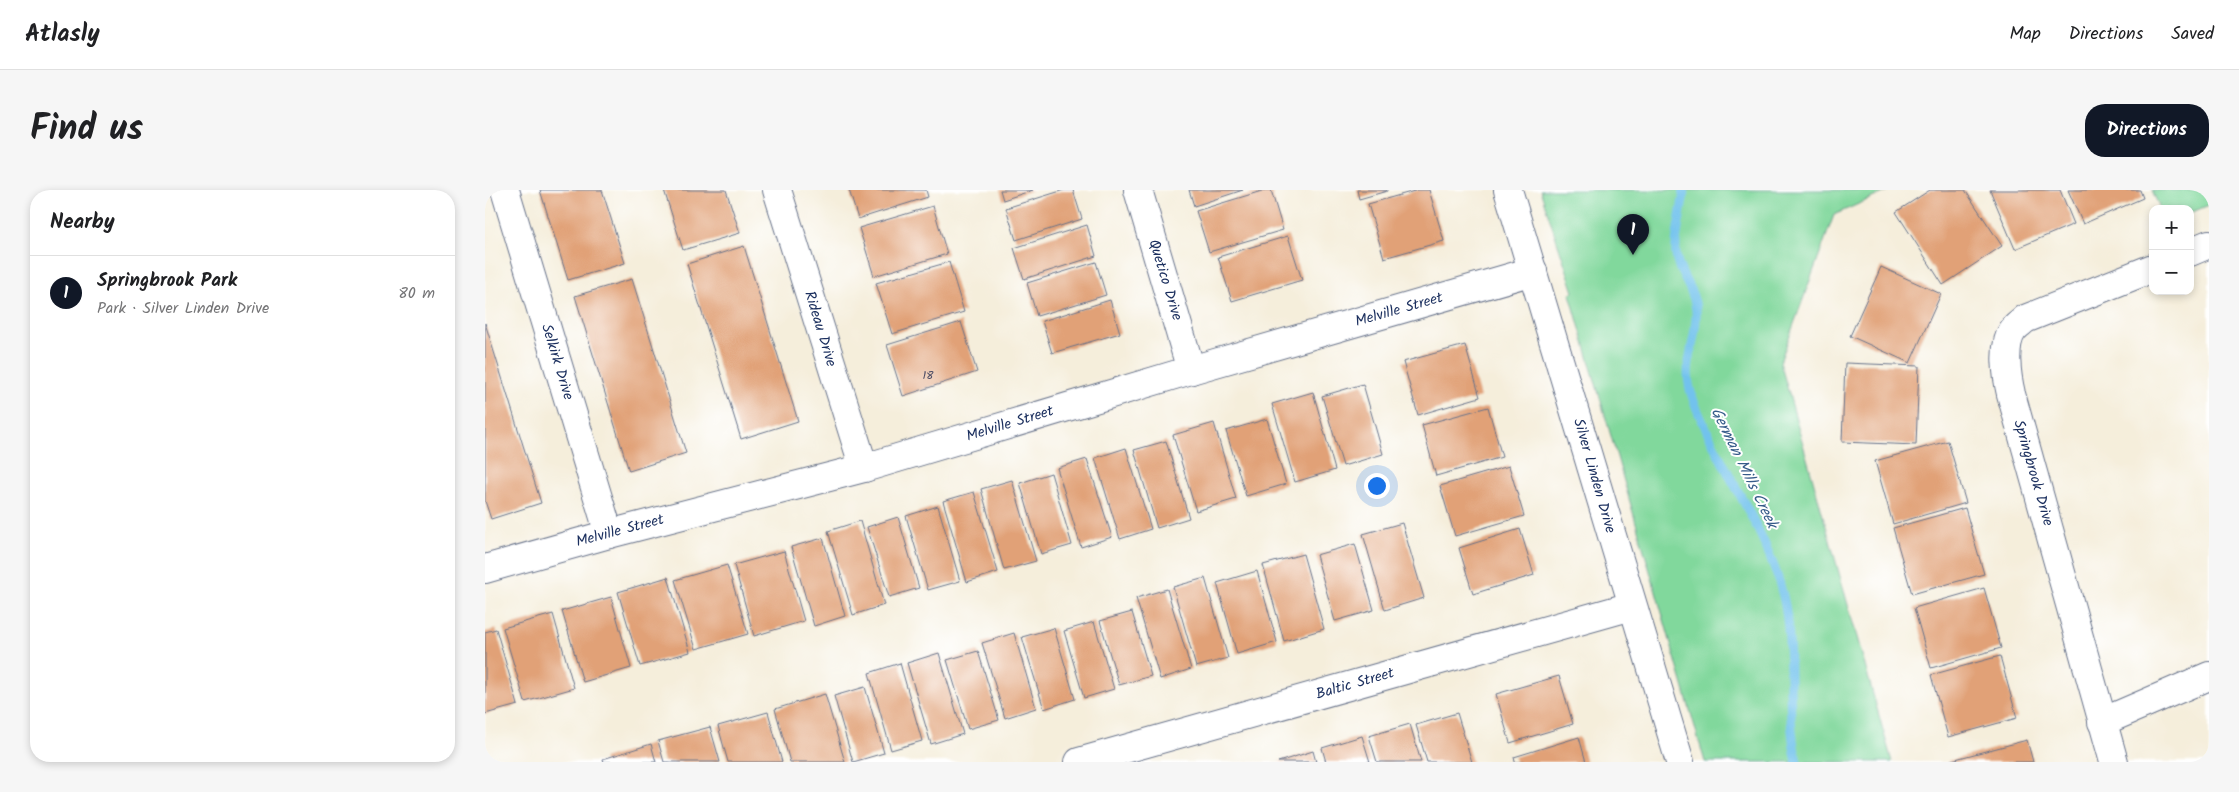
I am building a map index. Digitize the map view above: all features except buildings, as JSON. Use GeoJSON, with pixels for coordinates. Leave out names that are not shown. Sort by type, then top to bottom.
{"type":"FeatureCollection","features":[{"type":"Feature","properties":{"kind":"street","name":"Selkirk Drive"},"geometry":{"type":"LineString","coordinates":[[505,190],[609,534]]}},
{"type":"Feature","properties":{"kind":"street","name":"Rideau Drive"},"geometry":{"type":"LineString","coordinates":[[777,190],[863,468]]}},
{"type":"Feature","properties":{"kind":"street","name":"Quetico Drive"},"geometry":{"type":"LineString","coordinates":[[1138,190],[1191,370]]}},
{"type":"Feature","properties":{"kind":"street","name":"Silver Linden Drive"},"geometry":{"type":"LineString","coordinates":[[1508,190],[1680,762]]}},
{"type":"Feature","properties":{"kind":"street"},"geometry":{"type":"LineString","coordinates":[[2194,250],[2209,244]]}},
{"type":"Feature","properties":{"kind":"street","name":"Springbrook Drive"},"geometry":{"type":"LineString","coordinates":[[2114,762],[2011,394],[2007,374],[2007,353],[2012,332],[2025,319],[2149,270]]}},
{"type":"Feature","properties":{"kind":"street","name":"Melville Street"},"geometry":{"type":"LineString","coordinates":[[485,569],[609,534],[863,468],[1533,271]]}},
{"type":"Feature","properties":{"kind":"street","name":"Baltic Street"},"geometry":{"type":"LineString","coordinates":[[1079,762],[1632,606]]}},
{"type":"Feature","properties":{"kind":"street"},"geometry":{"type":"LineString","coordinates":[[2102,722],[2209,676]]}},
{"type":"Feature","properties":{"kind":"green space"},"geometry":{"type":"Polygon","coordinates":[[[1540,190],[1890,190],[1834,215],[1780,362],[1892,762],[1705,762],[1570,294],[1574,292],[1540,190]]]}},
{"type":"Feature","properties":{"kind":"green space"},"geometry":{"type":"Polygon","coordinates":[[[2152,190],[2209,190],[2209,205],[2194,211],[2194,205],[2158,205],[2152,190]]]}},
{"type":"Feature","properties":{"kind":"waterway","name":"German Mills Creek"},"geometry":{"type":"LineString","coordinates":[[1684,190],[1677,232],[1676,254],[1679,268],[1693,295],[1696,310],[1688,379],[1696,407],[1769,554],[1783,596],[1789,637],[1791,721],[1797,762]]}},
{"type":"Feature","properties":{"kind":"place","name":"Springbrook Park"},"geometry":{"type":"Point","coordinates":[1633,255]}}]}
